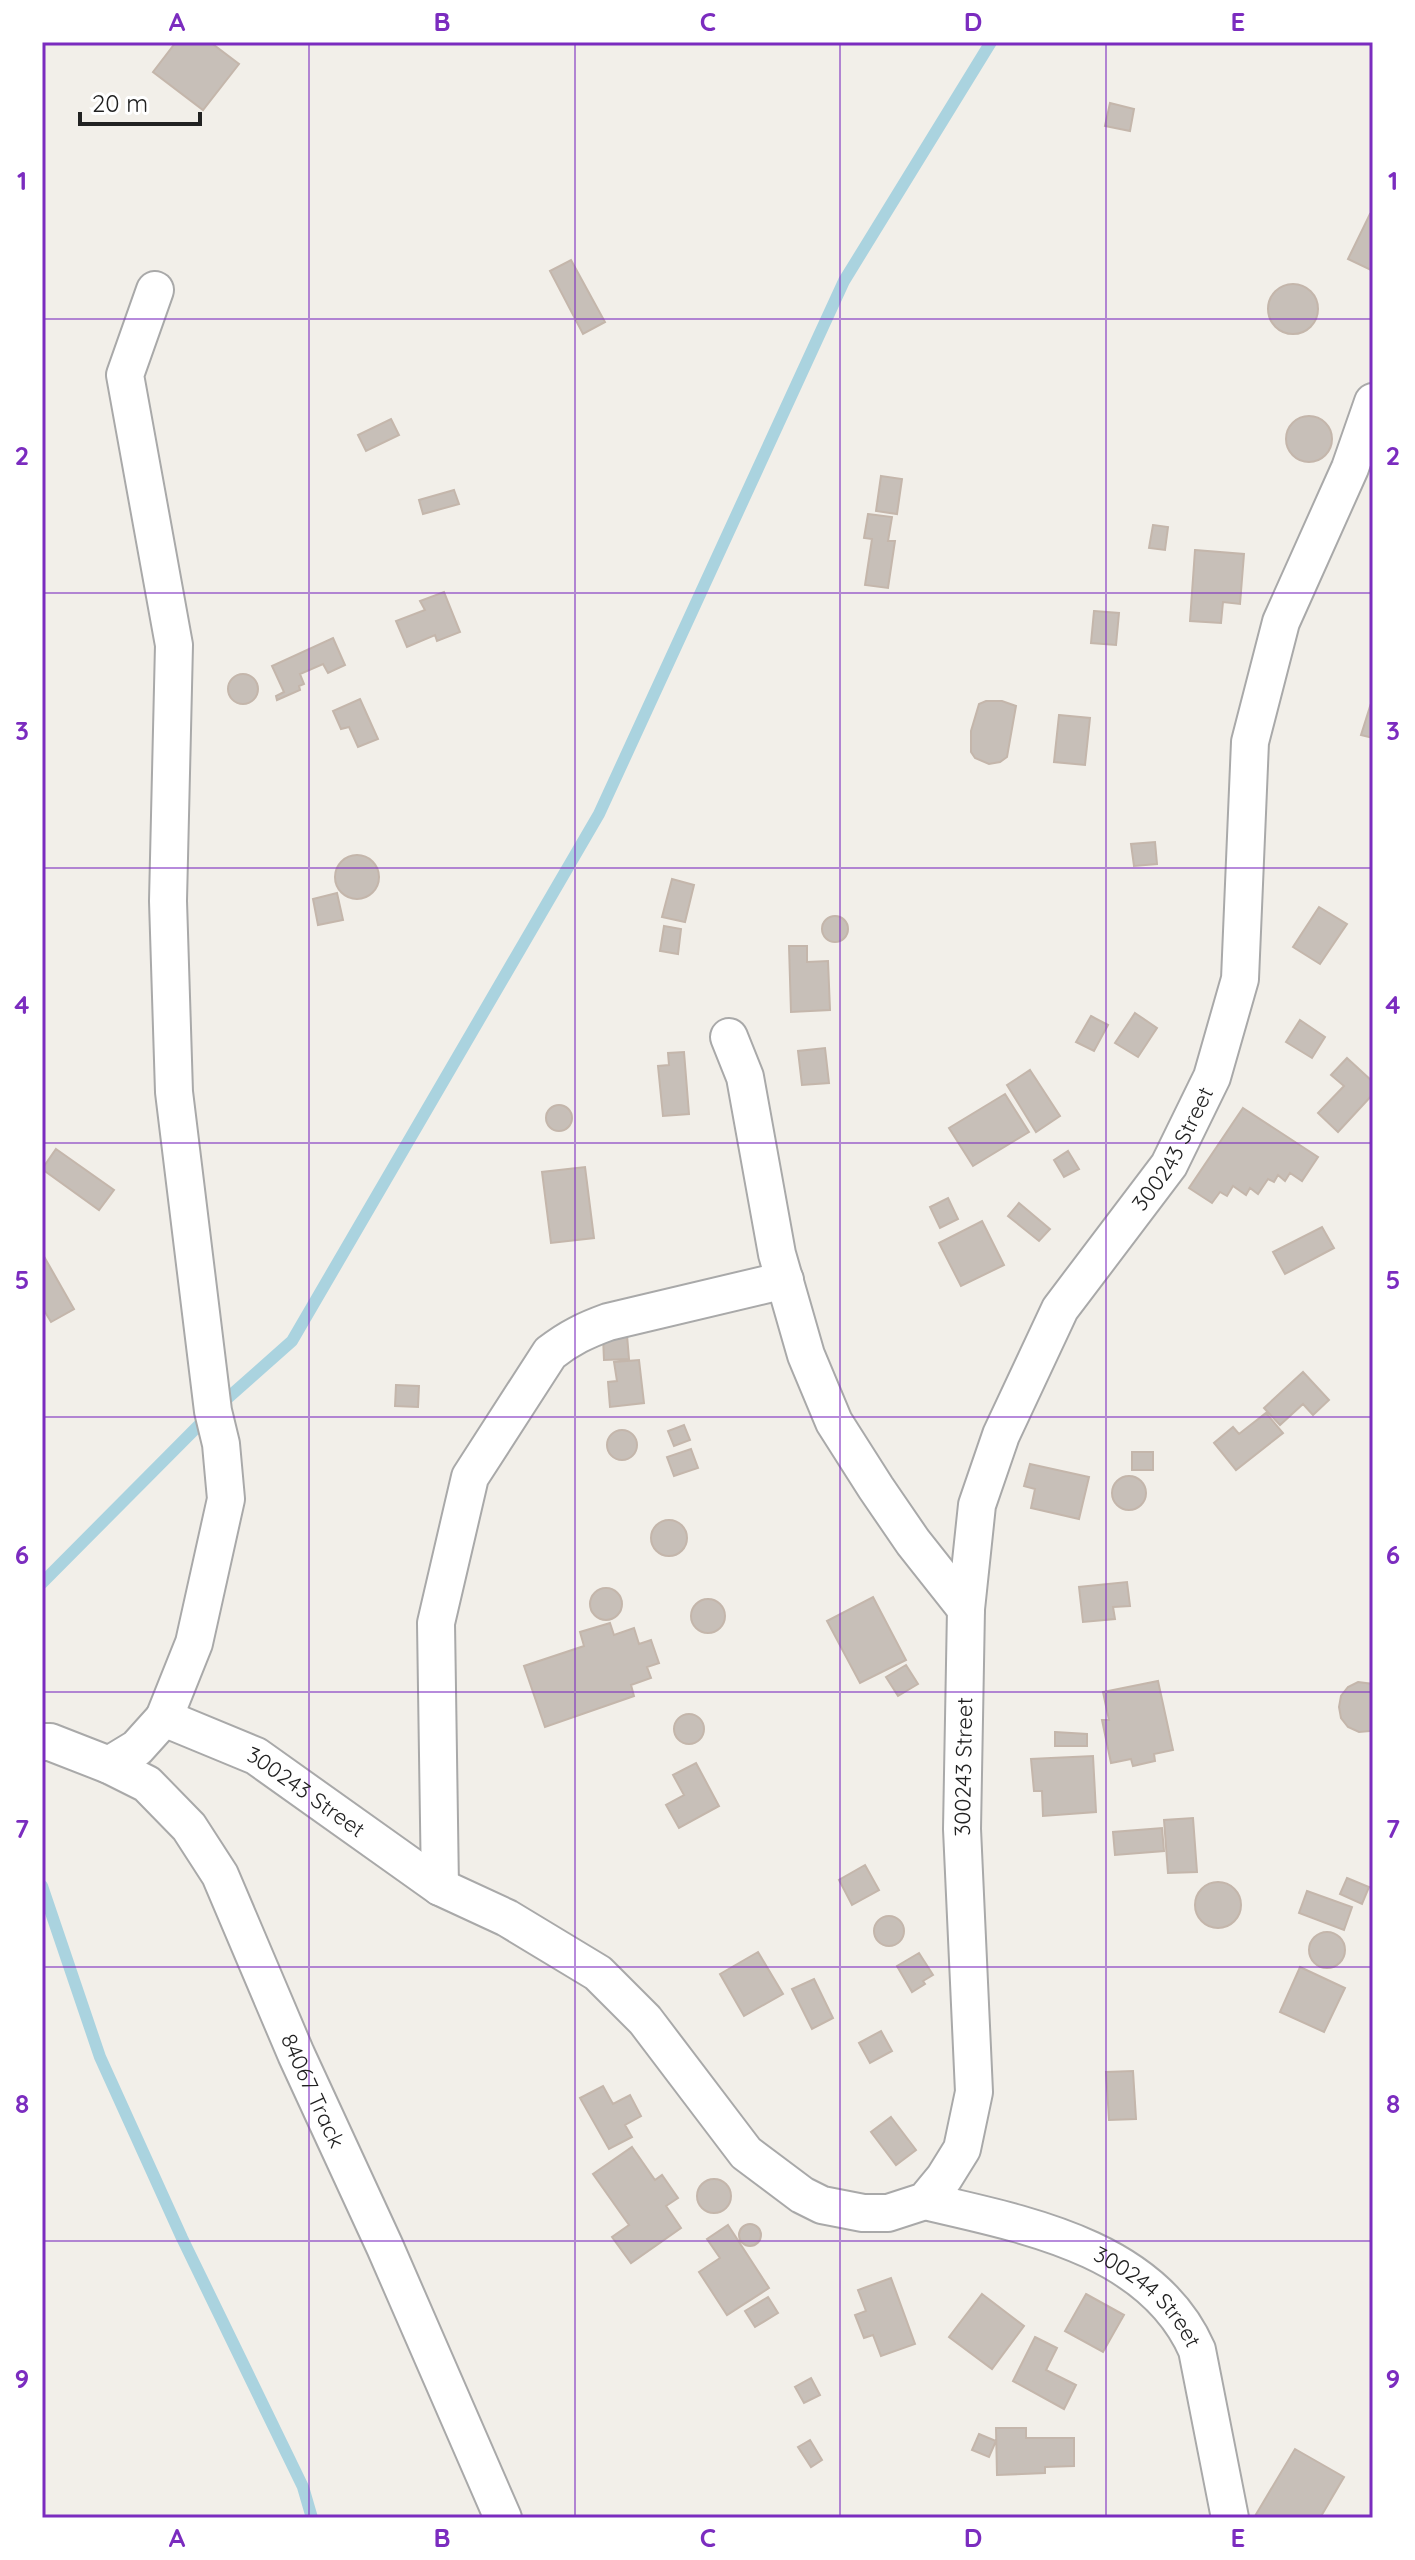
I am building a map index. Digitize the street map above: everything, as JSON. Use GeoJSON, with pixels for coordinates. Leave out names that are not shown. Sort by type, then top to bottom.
{"type":"FeatureCollection","features":[{"type":"Feature","properties":{"kind":"street"},"geometry":{"type":"LineString","coordinates":[[109,1765],[137,1748],[164,1718],[194,1643],[226,1499],[221,1444],[213,1411],[200,1318],[174,1092],[168,901],[174,645],[125,375],[155,290]]}},
{"type":"Feature","properties":{"kind":"street","name":"300243 Street"},"geometry":{"type":"LineString","coordinates":[[164,1718],[256,1756],[440,1887],[507,1918],[598,1973],[645,2020],[746,2153],[802,2195],[822,2205],[851,2213],[888,2213],[925,2201],[962,2149],[974,2092],[962,1829],[966,1609],[977,1505],[1001,1435],[1060,1309],[1169,1165],[1212,1077],[1240,979],[1250,742],[1281,622],[1350,468],[1373,402]]}},
{"type":"Feature","properties":{"kind":"street"},"geometry":{"type":"LineString","coordinates":[[729,1037],[745,1077],[777,1254],[806,1355],[834,1422],[913,1542],[966,1609]]}},
{"type":"Feature","properties":{"kind":"street"},"geometry":{"type":"LineString","coordinates":[[440,1887],[436,1623],[470,1477],[550,1353],[567,1339],[608,1322],[785,1280]]}},
{"type":"Feature","properties":{"kind":"street","name":"84067 Track"},"geometry":{"type":"LineString","coordinates":[[42,1742],[50,1742],[109,1765],[147,1784],[189,1827],[220,1875],[296,2054],[391,2260],[503,2518]]}},
{"type":"Feature","properties":{"kind":"street","name":"300244 Street"},"geometry":{"type":"LineString","coordinates":[[925,2201],[1014,2223],[1083,2247],[1146,2283],[1169,2306],[1186,2325],[1197,2350],[1230,2518]]}},
{"type":"Feature","properties":{"kind":"building"},"geometry":{"type":"Polygon","coordinates":[[[176,42],[210,42],[239,64],[203,110],[153,72],[176,42]]]}},
{"type":"Feature","properties":{"kind":"building"},"geometry":{"type":"Polygon","coordinates":[[[1110,103],[1134,109],[1130,131],[1105,126],[1110,103]]]}},
{"type":"Feature","properties":{"kind":"building"},"geometry":{"type":"Polygon","coordinates":[[[1370,214],[1373,215],[1373,271],[1348,259],[1370,214]]]}},
{"type":"Feature","properties":{"kind":"building"},"geometry":{"type":"Polygon","coordinates":[[[571,260],[605,322],[583,334],[550,271],[571,260]]]}},
{"type":"Feature","properties":{"kind":"building"},"geometry":{"type":"Polygon","coordinates":[[[1293,284],[1311,291],[1318,309],[1311,327],[1293,334],[1275,327],[1268,309],[1275,291],[1293,284]]]}},
{"type":"Feature","properties":{"kind":"building"},"geometry":{"type":"Polygon","coordinates":[[[1309,416],[1325,423],[1332,439],[1325,455],[1309,462],[1293,455],[1286,439],[1293,423],[1309,416]]]}},
{"type":"Feature","properties":{"kind":"building"},"geometry":{"type":"Polygon","coordinates":[[[391,419],[399,435],[366,451],[358,435],[391,419]]]}},
{"type":"Feature","properties":{"kind":"building"},"geometry":{"type":"Polygon","coordinates":[[[881,476],[902,479],[897,514],[876,511],[881,476]]]}},
{"type":"Feature","properties":{"kind":"building"},"geometry":{"type":"Polygon","coordinates":[[[454,490],[459,504],[423,514],[419,500],[454,490]]]}},
{"type":"Feature","properties":{"kind":"building"},"geometry":{"type":"Polygon","coordinates":[[[868,514],[892,517],[888,541],[895,541],[888,588],[865,585],[872,539],[864,538],[868,514]]]}},
{"type":"Feature","properties":{"kind":"building"},"geometry":{"type":"Polygon","coordinates":[[[1153,525],[1168,527],[1165,550],[1149,548],[1153,525]]]}},
{"type":"Feature","properties":{"kind":"building"},"geometry":{"type":"Polygon","coordinates":[[[1195,550],[1244,554],[1240,604],[1223,602],[1221,623],[1190,621],[1195,550]]]}},
{"type":"Feature","properties":{"kind":"building"},"geometry":{"type":"Polygon","coordinates":[[[444,592],[460,632],[437,641],[435,635],[407,647],[396,621],[425,610],[420,601],[444,592]]]}},
{"type":"Feature","properties":{"kind":"building"},"geometry":{"type":"Polygon","coordinates":[[[1094,611],[1119,613],[1116,645],[1091,643],[1094,611]]]}},
{"type":"Feature","properties":{"kind":"building"},"geometry":{"type":"Polygon","coordinates":[[[333,638],[345,665],[328,673],[323,664],[300,674],[304,684],[299,686],[300,690],[277,700],[276,696],[284,692],[272,666],[333,638]]]}},
{"type":"Feature","properties":{"kind":"building"},"geometry":{"type":"Polygon","coordinates":[[[243,674],[254,678],[258,689],[254,700],[243,704],[232,700],[228,689],[232,678],[243,674]]]}},
{"type":"Feature","properties":{"kind":"building"},"geometry":{"type":"Polygon","coordinates":[[[1373,697],[1373,738],[1361,735],[1373,697]]]}},
{"type":"Feature","properties":{"kind":"building"},"geometry":{"type":"Polygon","coordinates":[[[360,699],[378,739],[358,747],[349,727],[341,729],[333,711],[360,699]]]}},
{"type":"Feature","properties":{"kind":"building"},"geometry":{"type":"Polygon","coordinates":[[[1002,701],[1016,706],[1007,757],[989,764],[975,758],[971,752],[971,731],[979,704],[1002,701]]]}},
{"type":"Feature","properties":{"kind":"building"},"geometry":{"type":"Polygon","coordinates":[[[1059,715],[1090,718],[1085,765],[1054,762],[1059,715]]]}},
{"type":"Feature","properties":{"kind":"building"},"geometry":{"type":"Polygon","coordinates":[[[1155,842],[1157,864],[1134,866],[1131,844],[1155,842]]]}},
{"type":"Feature","properties":{"kind":"building"},"geometry":{"type":"Polygon","coordinates":[[[357,855],[372,862],[379,877],[372,892],[357,899],[342,892],[335,877],[342,862],[357,855]]]}},
{"type":"Feature","properties":{"kind":"building"},"geometry":{"type":"Polygon","coordinates":[[[672,879],[694,885],[685,922],[662,917],[672,879]]]}},
{"type":"Feature","properties":{"kind":"building"},"geometry":{"type":"Polygon","coordinates":[[[337,893],[343,920],[318,925],[313,899],[337,893]]]}},
{"type":"Feature","properties":{"kind":"building"},"geometry":{"type":"Polygon","coordinates":[[[1319,907],[1347,924],[1320,964],[1293,947],[1319,907]]]}},
{"type":"Feature","properties":{"kind":"building"},"geometry":{"type":"Polygon","coordinates":[[[835,916],[844,920],[848,929],[844,938],[835,942],[826,938],[822,929],[826,920],[835,916]]]}},
{"type":"Feature","properties":{"kind":"building"},"geometry":{"type":"Polygon","coordinates":[[[664,926],[681,929],[678,954],[660,951],[664,926]]]}},
{"type":"Feature","properties":{"kind":"building"},"geometry":{"type":"Polygon","coordinates":[[[789,946],[807,946],[807,962],[828,961],[830,1010],[791,1012],[789,946]]]}},
{"type":"Feature","properties":{"kind":"building"},"geometry":{"type":"Polygon","coordinates":[[[1135,1013],[1157,1028],[1138,1057],[1115,1043],[1135,1013]]]}},
{"type":"Feature","properties":{"kind":"building"},"geometry":{"type":"Polygon","coordinates":[[[1091,1016],[1108,1025],[1094,1051],[1076,1042],[1091,1016]]]}},
{"type":"Feature","properties":{"kind":"building"},"geometry":{"type":"Polygon","coordinates":[[[1300,1020],[1325,1037],[1312,1058],[1286,1042],[1300,1020]]]}},
{"type":"Feature","properties":{"kind":"building"},"geometry":{"type":"Polygon","coordinates":[[[825,1048],[829,1083],[802,1085],[798,1051],[825,1048]]]}},
{"type":"Feature","properties":{"kind":"building"},"geometry":{"type":"Polygon","coordinates":[[[684,1052],[689,1114],[663,1116],[658,1066],[669,1065],[668,1053],[684,1052]]]}},
{"type":"Feature","properties":{"kind":"building"},"geometry":{"type":"Polygon","coordinates":[[[1347,1058],[1373,1082],[1373,1094],[1338,1132],[1318,1113],[1344,1086],[1331,1075],[1347,1058]]]}},
{"type":"Feature","properties":{"kind":"building"},"geometry":{"type":"Polygon","coordinates":[[[1030,1070],[1060,1116],[1036,1132],[1007,1085],[1030,1070]]]}},
{"type":"Feature","properties":{"kind":"building"},"geometry":{"type":"Polygon","coordinates":[[[1005,1094],[1029,1132],[973,1166],[949,1128],[1005,1094]]]}},
{"type":"Feature","properties":{"kind":"building"},"geometry":{"type":"Polygon","coordinates":[[[559,1105],[568,1109],[572,1118],[568,1127],[559,1131],[550,1127],[546,1118],[550,1109],[559,1105]]]}},
{"type":"Feature","properties":{"kind":"building"},"geometry":{"type":"Polygon","coordinates":[[[1243,1108],[1318,1157],[1302,1181],[1290,1173],[1285,1181],[1278,1175],[1274,1182],[1268,1179],[1258,1194],[1250,1188],[1246,1195],[1233,1186],[1227,1196],[1220,1192],[1212,1203],[1189,1188],[1243,1108]]]}},
{"type":"Feature","properties":{"kind":"building"},"geometry":{"type":"Polygon","coordinates":[[[56,1149],[114,1190],[99,1210],[42,1169],[56,1149]]]}},
{"type":"Feature","properties":{"kind":"building"},"geometry":{"type":"Polygon","coordinates":[[[1068,1151],[1079,1169],[1064,1177],[1054,1160],[1068,1151]]]}},
{"type":"Feature","properties":{"kind":"building"},"geometry":{"type":"Polygon","coordinates":[[[585,1167],[594,1238],[551,1243],[542,1172],[585,1167]]]}},
{"type":"Feature","properties":{"kind":"building"},"geometry":{"type":"Polygon","coordinates":[[[948,1198],[958,1219],[940,1228],[930,1207],[948,1198]]]}},
{"type":"Feature","properties":{"kind":"building"},"geometry":{"type":"Polygon","coordinates":[[[1019,1203],[1050,1229],[1039,1241],[1008,1216],[1019,1203]]]}},
{"type":"Feature","properties":{"kind":"building"},"geometry":{"type":"Polygon","coordinates":[[[982,1221],[1004,1265],[961,1286],[939,1243],[982,1221]]]}},
{"type":"Feature","properties":{"kind":"building"},"geometry":{"type":"Polygon","coordinates":[[[1322,1227],[1334,1248],[1285,1274],[1273,1252],[1322,1227]]]}},
{"type":"Feature","properties":{"kind":"building"},"geometry":{"type":"Polygon","coordinates":[[[42,1253],[74,1309],[51,1322],[42,1307],[42,1253]]]}},
{"type":"Feature","properties":{"kind":"building"},"geometry":{"type":"Polygon","coordinates":[[[627,1335],[629,1359],[604,1360],[603,1337],[627,1335]]]}},
{"type":"Feature","properties":{"kind":"building"},"geometry":{"type":"Polygon","coordinates":[[[639,1360],[644,1403],[610,1407],[608,1382],[617,1381],[614,1362],[639,1360]]]}},
{"type":"Feature","properties":{"kind":"building"},"geometry":{"type":"Polygon","coordinates":[[[1303,1372],[1329,1400],[1313,1415],[1303,1404],[1280,1425],[1264,1408],[1303,1372]]]}},
{"type":"Feature","properties":{"kind":"building"},"geometry":{"type":"Polygon","coordinates":[[[396,1385],[419,1386],[418,1407],[395,1406],[396,1385]]]}},
{"type":"Feature","properties":{"kind":"building"},"geometry":{"type":"Polygon","coordinates":[[[1266,1413],[1283,1433],[1236,1470],[1214,1443],[1233,1427],[1239,1434],[1266,1413]]]}},
{"type":"Feature","properties":{"kind":"building"},"geometry":{"type":"Polygon","coordinates":[[[684,1425],[690,1440],[674,1446],[668,1431],[684,1425]]]}},
{"type":"Feature","properties":{"kind":"building"},"geometry":{"type":"Polygon","coordinates":[[[622,1430],[633,1434],[637,1445],[633,1456],[622,1460],[611,1456],[607,1445],[611,1434],[622,1430]]]}},
{"type":"Feature","properties":{"kind":"building"},"geometry":{"type":"Polygon","coordinates":[[[691,1449],[698,1468],[674,1476],[667,1457],[691,1449]]]}},
{"type":"Feature","properties":{"kind":"building"},"geometry":{"type":"Polygon","coordinates":[[[1132,1452],[1153,1452],[1153,1470],[1132,1470],[1132,1452]]]}},
{"type":"Feature","properties":{"kind":"building"},"geometry":{"type":"Polygon","coordinates":[[[1030,1464],[1089,1477],[1079,1519],[1031,1508],[1035,1489],[1024,1486],[1030,1464]]]}},
{"type":"Feature","properties":{"kind":"building"},"geometry":{"type":"Polygon","coordinates":[[[1129,1476],[1141,1481],[1146,1493],[1141,1505],[1129,1510],[1117,1505],[1112,1493],[1117,1481],[1129,1476]]]}},
{"type":"Feature","properties":{"kind":"building"},"geometry":{"type":"Polygon","coordinates":[[[669,1520],[681,1526],[687,1538],[681,1550],[669,1556],[657,1550],[651,1538],[657,1526],[669,1520]]]}},
{"type":"Feature","properties":{"kind":"building"},"geometry":{"type":"Polygon","coordinates":[[[1127,1582],[1130,1606],[1113,1607],[1115,1619],[1083,1622],[1079,1587],[1127,1582]]]}},
{"type":"Feature","properties":{"kind":"building"},"geometry":{"type":"Polygon","coordinates":[[[606,1588],[617,1593],[622,1604],[617,1615],[606,1620],[595,1615],[590,1604],[595,1593],[606,1588]]]}},
{"type":"Feature","properties":{"kind":"building"},"geometry":{"type":"Polygon","coordinates":[[[873,1597],[906,1660],[860,1683],[827,1621],[873,1597]]]}},
{"type":"Feature","properties":{"kind":"building"},"geometry":{"type":"Polygon","coordinates":[[[708,1599],[720,1604],[725,1616],[720,1628],[708,1633],[696,1628],[691,1616],[696,1604],[708,1599]]]}},
{"type":"Feature","properties":{"kind":"building"},"geometry":{"type":"Polygon","coordinates":[[[610,1623],[614,1635],[634,1628],[639,1644],[651,1640],[659,1663],[647,1667],[651,1678],[631,1685],[634,1696],[545,1727],[524,1666],[584,1646],[580,1632],[610,1623]]]}},
{"type":"Feature","properties":{"kind":"building"},"geometry":{"type":"Polygon","coordinates":[[[906,1665],[918,1684],[898,1696],[886,1677],[906,1665]]]}},
{"type":"Feature","properties":{"kind":"building"},"geometry":{"type":"Polygon","coordinates":[[[1158,1681],[1173,1750],[1154,1754],[1155,1761],[1133,1766],[1131,1759],[1111,1763],[1102,1720],[1109,1720],[1103,1692],[1158,1681]]]}},
{"type":"Feature","properties":{"kind":"building"},"geometry":{"type":"Polygon","coordinates":[[[1358,1682],[1373,1684],[1373,1730],[1370,1731],[1359,1732],[1348,1727],[1341,1718],[1341,1696],[1348,1687],[1358,1682]]]}},
{"type":"Feature","properties":{"kind":"building"},"geometry":{"type":"Polygon","coordinates":[[[689,1714],[699,1719],[704,1729],[699,1739],[689,1744],[679,1739],[674,1729],[679,1719],[689,1714]]]}},
{"type":"Feature","properties":{"kind":"building"},"geometry":{"type":"Polygon","coordinates":[[[1055,1732],[1087,1734],[1087,1746],[1055,1746],[1055,1732]]]}},
{"type":"Feature","properties":{"kind":"building"},"geometry":{"type":"Polygon","coordinates":[[[1093,1756],[1096,1812],[1043,1816],[1042,1791],[1034,1791],[1031,1759],[1093,1756]]]}},
{"type":"Feature","properties":{"kind":"building"},"geometry":{"type":"Polygon","coordinates":[[[696,1763],[719,1806],[679,1828],[666,1805],[684,1795],[673,1775],[696,1763]]]}},
{"type":"Feature","properties":{"kind":"building"},"geometry":{"type":"Polygon","coordinates":[[[1193,1818],[1197,1872],[1168,1873],[1164,1820],[1193,1818]]]}},
{"type":"Feature","properties":{"kind":"building"},"geometry":{"type":"Polygon","coordinates":[[[1162,1828],[1164,1851],[1115,1855],[1113,1832],[1162,1828]]]}},
{"type":"Feature","properties":{"kind":"building"},"geometry":{"type":"Polygon","coordinates":[[[865,1865],[879,1890],[852,1905],[839,1880],[865,1865]]]}},
{"type":"Feature","properties":{"kind":"building"},"geometry":{"type":"Polygon","coordinates":[[[1347,1878],[1369,1887],[1362,1904],[1340,1894],[1347,1878]]]}},
{"type":"Feature","properties":{"kind":"building"},"geometry":{"type":"Polygon","coordinates":[[[1218,1882],[1234,1889],[1241,1905],[1234,1921],[1218,1928],[1202,1921],[1195,1905],[1202,1889],[1218,1882]]]}},
{"type":"Feature","properties":{"kind":"building"},"geometry":{"type":"Polygon","coordinates":[[[1307,1891],[1352,1907],[1344,1930],[1299,1913],[1307,1891]]]}},
{"type":"Feature","properties":{"kind":"building"},"geometry":{"type":"Polygon","coordinates":[[[889,1916],[900,1920],[904,1931],[900,1942],[889,1946],[878,1942],[874,1931],[878,1920],[889,1916]]]}},
{"type":"Feature","properties":{"kind":"building"},"geometry":{"type":"Polygon","coordinates":[[[1327,1932],[1340,1937],[1345,1950],[1340,1963],[1327,1968],[1314,1963],[1309,1950],[1314,1937],[1327,1932]]]}},
{"type":"Feature","properties":{"kind":"building"},"geometry":{"type":"Polygon","coordinates":[[[758,1952],[783,1994],[744,2016],[720,1974],[758,1952]]]}},
{"type":"Feature","properties":{"kind":"building"},"geometry":{"type":"Polygon","coordinates":[[[919,1953],[933,1975],[912,1992],[897,1966],[919,1953]]]}},
{"type":"Feature","properties":{"kind":"building"},"geometry":{"type":"Polygon","coordinates":[[[1300,1967],[1345,1988],[1324,2032],[1280,2012],[1300,1967]]]}},
{"type":"Feature","properties":{"kind":"building"},"geometry":{"type":"Polygon","coordinates":[[[814,1979],[833,2018],[812,2029],[792,1989],[814,1979]]]}},
{"type":"Feature","properties":{"kind":"building"},"geometry":{"type":"Polygon","coordinates":[[[881,2031],[892,2051],[870,2063],[859,2043],[881,2031]]]}},
{"type":"Feature","properties":{"kind":"building"},"geometry":{"type":"Polygon","coordinates":[[[1133,2071],[1136,2119],[1109,2120],[1106,2072],[1133,2071]]]}},
{"type":"Feature","properties":{"kind":"building"},"geometry":{"type":"Polygon","coordinates":[[[603,2086],[613,2104],[630,2095],[641,2116],[625,2125],[632,2137],[609,2149],[580,2098],[603,2086]]]}},
{"type":"Feature","properties":{"kind":"building"},"geometry":{"type":"Polygon","coordinates":[[[891,2117],[916,2150],[896,2165],[871,2132],[891,2117]]]}},
{"type":"Feature","properties":{"kind":"building"},"geometry":{"type":"Polygon","coordinates":[[[632,2147],[655,2180],[662,2175],[678,2198],[666,2206],[681,2228],[631,2263],[612,2237],[629,2225],[593,2174],[632,2147]]]}},
{"type":"Feature","properties":{"kind":"building"},"geometry":{"type":"Polygon","coordinates":[[[714,2179],[726,2184],[731,2196],[726,2208],[714,2213],[702,2208],[697,2196],[702,2184],[714,2179]]]}},
{"type":"Feature","properties":{"kind":"building"},"geometry":{"type":"Polygon","coordinates":[[[746,2224],[754,2224],[761,2235],[754,2246],[746,2246],[739,2239],[739,2231],[746,2224]]]}},
{"type":"Feature","properties":{"kind":"building"},"geometry":{"type":"Polygon","coordinates":[[[728,2225],[769,2288],[727,2315],[699,2272],[720,2258],[707,2239],[728,2225]]]}},
{"type":"Feature","properties":{"kind":"building"},"geometry":{"type":"Polygon","coordinates":[[[891,2278],[915,2344],[881,2356],[873,2335],[864,2338],[855,2315],[866,2311],[858,2290],[891,2278]]]}},
{"type":"Feature","properties":{"kind":"building"},"geometry":{"type":"Polygon","coordinates":[[[982,2294],[1024,2326],[992,2369],[949,2337],[982,2294]]]}},
{"type":"Feature","properties":{"kind":"building"},"geometry":{"type":"Polygon","coordinates":[[[1086,2294],[1124,2315],[1103,2352],[1065,2331],[1086,2294]]]}},
{"type":"Feature","properties":{"kind":"building"},"geometry":{"type":"Polygon","coordinates":[[[768,2297],[778,2313],[755,2327],[745,2311],[768,2297]]]}},
{"type":"Feature","properties":{"kind":"building"},"geometry":{"type":"Polygon","coordinates":[[[1035,2337],[1057,2348],[1046,2370],[1076,2385],[1064,2409],[1013,2381],[1035,2337]]]}},
{"type":"Feature","properties":{"kind":"building"},"geometry":{"type":"Polygon","coordinates":[[[811,2378],[820,2395],[804,2403],[795,2387],[811,2378]]]}},
{"type":"Feature","properties":{"kind":"building"},"geometry":{"type":"Polygon","coordinates":[[[996,2428],[1026,2428],[1026,2438],[1074,2438],[1074,2466],[1045,2467],[1045,2473],[997,2475],[996,2428]]]}},
{"type":"Feature","properties":{"kind":"building"},"geometry":{"type":"Polygon","coordinates":[[[979,2434],[996,2441],[989,2457],[972,2450],[979,2434]]]}},
{"type":"Feature","properties":{"kind":"building"},"geometry":{"type":"Polygon","coordinates":[[[810,2440],[822,2460],[811,2467],[798,2447],[810,2440]]]}},
{"type":"Feature","properties":{"kind":"building"},"geometry":{"type":"Polygon","coordinates":[[[1295,2449],[1344,2477],[1320,2518],[1255,2516],[1295,2449]]]}},
{"type":"Feature","properties":{"kind":"waterway"},"geometry":{"type":"LineString","coordinates":[[42,1583],[213,1411],[292,1341],[599,814],[844,281],[991,42]]}},
{"type":"Feature","properties":{"kind":"waterway"},"geometry":{"type":"LineString","coordinates":[[42,1886],[100,2057],[182,2238],[303,2487],[312,2518]]}}]}
